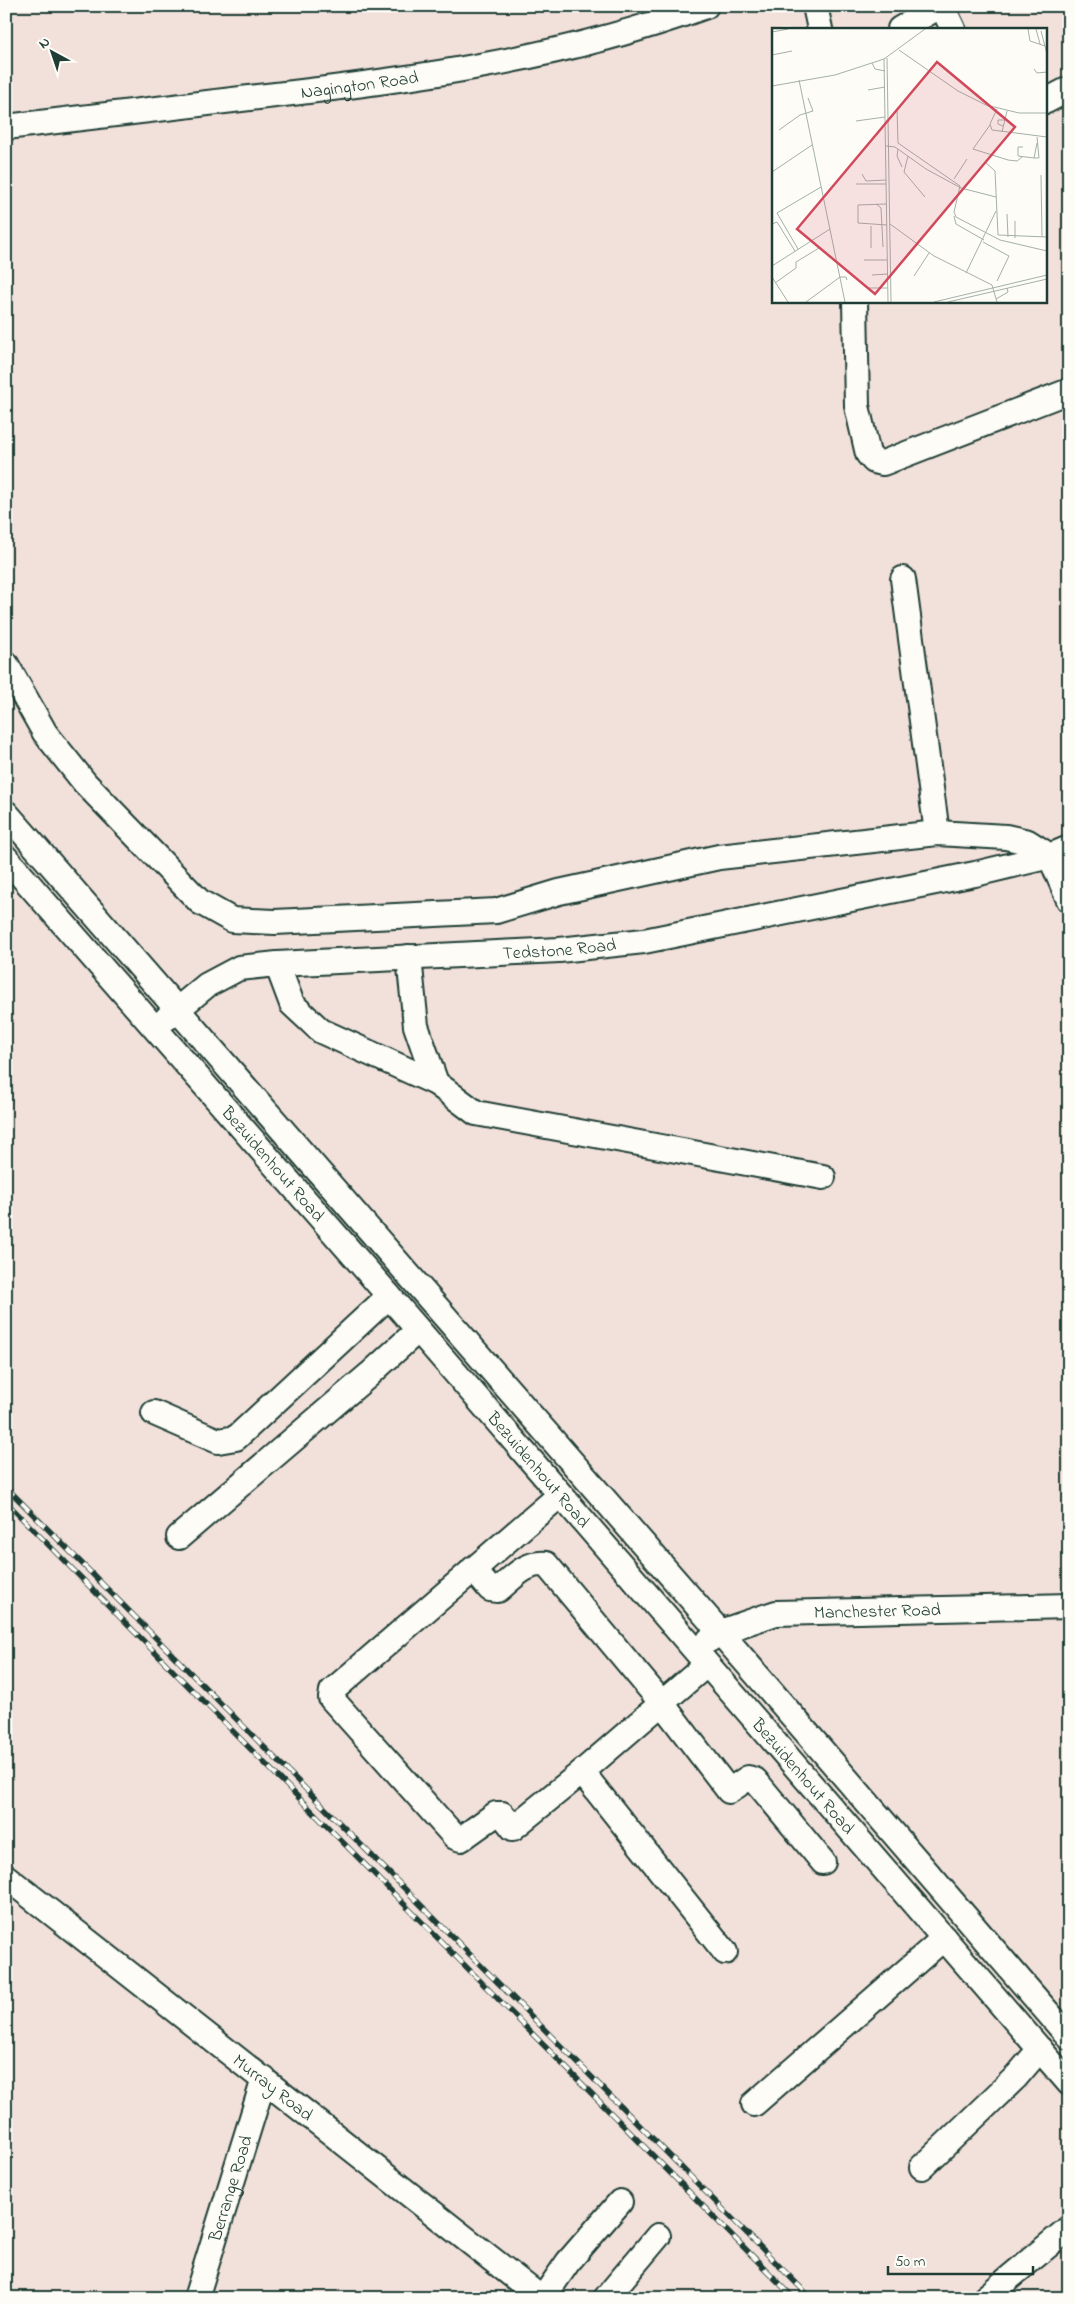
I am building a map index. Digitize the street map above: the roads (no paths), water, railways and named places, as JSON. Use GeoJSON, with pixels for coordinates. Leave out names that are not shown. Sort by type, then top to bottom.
{"type":"FeatureCollection","features":[{"type":"Feature","properties":{"kind":"street","name":"Nagington Road"},"geometry":{"type":"LineString","coordinates":[[6,127],[367,85],[470,68],[572,48],[706,6]]}},
{"type":"Feature","properties":{"kind":"street"},"geometry":{"type":"LineString","coordinates":[[815,6],[820,28]]}},
{"type":"Feature","properties":{"kind":"street"},"geometry":{"type":"LineString","coordinates":[[902,28],[941,6],[952,28]]}},
{"type":"Feature","properties":{"kind":"street"},"geometry":{"type":"LineString","coordinates":[[1048,100],[1069,90]]}},
{"type":"Feature","properties":{"kind":"street"},"geometry":{"type":"LineString","coordinates":[[855,302],[857,406],[868,454],[874,461],[883,463],[1069,391]]}},
{"type":"Feature","properties":{"kind":"street"},"geometry":{"type":"LineString","coordinates":[[903,579],[937,833]]}},
{"type":"Feature","properties":{"kind":"street"},"geometry":{"type":"LineString","coordinates":[[6,664],[46,733],[85,783],[200,902],[232,920],[275,922],[496,911],[559,892],[719,857],[937,833],[1006,837],[1059,852],[1069,900]]}},
{"type":"Feature","properties":{"kind":"street","name":"Bezuidenhout Road"},"geometry":{"type":"LineString","coordinates":[[6,812],[720,1632],[1069,2037]]}},
{"type":"Feature","properties":{"kind":"street","name":"Tedstone Road"},"geometry":{"type":"LineString","coordinates":[[156,1027],[207,985],[239,968],[277,964],[559,950],[644,941],[975,874],[1059,852]]}},
{"type":"Feature","properties":{"kind":"street","name":"Bezuidenhout Road"},"geometry":{"type":"LineString","coordinates":[[6,858],[156,1027],[940,1934],[1053,2054],[1069,2083]]}},
{"type":"Feature","properties":{"kind":"street"},"geometry":{"type":"LineString","coordinates":[[100,964],[122,944]]}},
{"type":"Feature","properties":{"kind":"street"},"geometry":{"type":"LineString","coordinates":[[409,957],[416,1026],[436,1083]]}},
{"type":"Feature","properties":{"kind":"street"},"geometry":{"type":"LineString","coordinates":[[277,964],[292,1004],[321,1031],[436,1083],[476,1113],[823,1177]]}},
{"type":"Feature","properties":{"kind":"street"},"geometry":{"type":"LineString","coordinates":[[154,1413],[218,1441],[236,1438],[386,1293],[405,1271]]}},
{"type":"Feature","properties":{"kind":"street"},"geometry":{"type":"LineString","coordinates":[[180,1538],[370,1374],[418,1330]]}},
{"type":"Feature","properties":{"kind":"street"},"geometry":{"type":"LineString","coordinates":[[574,1464],[556,1490],[473,1569],[490,1589],[498,1590],[534,1562],[546,1564],[660,1702],[729,1791],[748,1778],[755,1780],[823,1862]]}},
{"type":"Feature","properties":{"kind":"street","name":"Manchester Road"},"geometry":{"type":"LineString","coordinates":[[473,1569],[332,1691],[331,1698],[455,1837],[461,1839],[496,1814],[502,1814],[513,1828],[582,1772],[660,1702],[700,1658],[720,1632],[776,1613],[1069,1606]]}},
{"type":"Feature","properties":{"kind":"street"},"geometry":{"type":"LineString","coordinates":[[582,1772],[725,1952]]}},
{"type":"Feature","properties":{"kind":"street","name":"Murray Road"},"geometry":{"type":"LineString","coordinates":[[6,1877],[542,2298]]}},
{"type":"Feature","properties":{"kind":"street"},"geometry":{"type":"LineString","coordinates":[[754,2104],[940,1934],[960,1911]]}},
{"type":"Feature","properties":{"kind":"street"},"geometry":{"type":"LineString","coordinates":[[922,2167],[1016,2077],[1053,2054]]}},
{"type":"Feature","properties":{"kind":"street","name":"Berrange Road"},"geometry":{"type":"LineString","coordinates":[[196,2298],[264,2079]]}},
{"type":"Feature","properties":{"kind":"street"},"geometry":{"type":"LineString","coordinates":[[542,2298],[568,2262],[620,2202]]}},
{"type":"Feature","properties":{"kind":"street"},"geometry":{"type":"LineString","coordinates":[[985,2298],[1069,2228]]}},
{"type":"Feature","properties":{"kind":"street"},"geometry":{"type":"LineString","coordinates":[[606,2298],[658,2236]]}},
{"type":"Feature","properties":{"kind":"railway"},"geometry":{"type":"LineString","coordinates":[[6,1487],[811,2298]]}},
{"type":"Feature","properties":{"kind":"railway"},"geometry":{"type":"LineString","coordinates":[[6,1502],[794,2298]]}}]}
